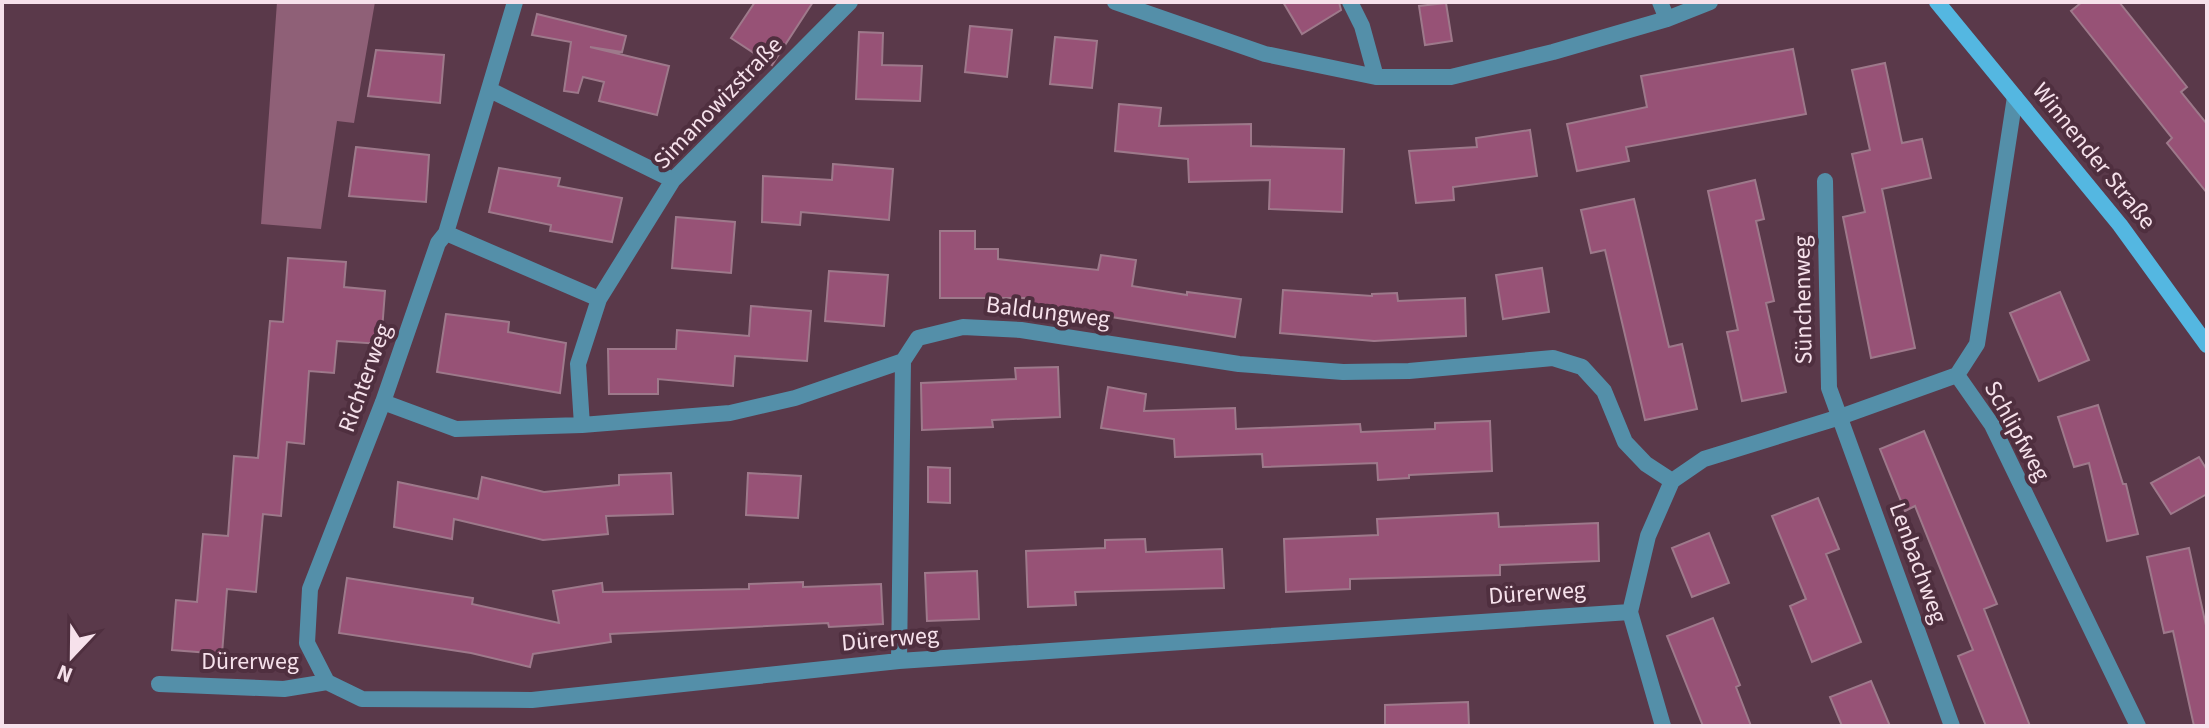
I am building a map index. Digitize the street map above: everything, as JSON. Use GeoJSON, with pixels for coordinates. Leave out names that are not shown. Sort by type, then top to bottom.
{"type":"FeatureCollection","features":[{"type":"Feature","properties":{"kind":"street","name":"Richterweg"},"geometry":{"type":"LineString","coordinates":[[327,682],[307,643],[310,589],[383,402],[438,243],[446,233],[515,2]]}},
{"type":"Feature","properties":{"kind":"street","name":"Simanowizstraße"},"geometry":{"type":"LineString","coordinates":[[582,425],[578,364],[599,299],[673,180],[850,2]]}},
{"type":"Feature","properties":{"kind":"street"},"geometry":{"type":"LineString","coordinates":[[1115,2],[1265,54],[1376,77],[1451,77],[1667,19],[1710,2]]}},
{"type":"Feature","properties":{"kind":"street"},"geometry":{"type":"LineString","coordinates":[[1350,2],[1362,26],[1376,77]]}},
{"type":"Feature","properties":{"kind":"street"},"geometry":{"type":"LineString","coordinates":[[1660,2],[1667,19]]}},
{"type":"Feature","properties":{"kind":"street","name":"Winnender Straße"},"geometry":{"type":"LineString","coordinates":[[1937,2],[2120,225],[2207,345]]}},
{"type":"Feature","properties":{"kind":"street"},"geometry":{"type":"LineString","coordinates":[[490,90],[673,180]]}},
{"type":"Feature","properties":{"kind":"street","name":"Schlipfweg"},"geometry":{"type":"LineString","coordinates":[[2015,97],[1977,344],[1957,375],[1992,425],[2138,726]]}},
{"type":"Feature","properties":{"kind":"street","name":"Sünchenweg"},"geometry":{"type":"LineString","coordinates":[[1825,181],[1829,388],[1840,417]]}},
{"type":"Feature","properties":{"kind":"street"},"geometry":{"type":"LineString","coordinates":[[446,233],[599,299]]}},
{"type":"Feature","properties":{"kind":"street","name":"Baldungweg"},"geometry":{"type":"LineString","coordinates":[[383,402],[456,429],[582,425],[730,413],[795,398],[903,361],[918,338],[963,327],[1021,330],[1239,364],[1343,372],[1409,371],[1553,358],[1582,367],[1604,391],[1625,442],[1646,464],[1672,481]]}},
{"type":"Feature","properties":{"kind":"street"},"geometry":{"type":"LineString","coordinates":[[899,661],[903,361]]}},
{"type":"Feature","properties":{"kind":"street"},"geometry":{"type":"LineString","coordinates":[[1663,726],[1630,612],[1648,536],[1672,481],[1704,459],[1840,417],[1957,375]]}},
{"type":"Feature","properties":{"kind":"street","name":"Lenbachweg"},"geometry":{"type":"LineString","coordinates":[[1840,417],[1952,726]]}},
{"type":"Feature","properties":{"kind":"street","name":"Dürerweg"},"geometry":{"type":"LineString","coordinates":[[159,684],[284,689],[327,682],[362,699],[532,700],[899,661],[1630,612]]}},
{"type":"Feature","properties":{"kind":"shaded area"},"geometry":{"type":"Polygon","coordinates":[[[277,2],[375,2],[354,123],[337,121],[321,229],[261,224],[277,2]]]}},
{"type":"Feature","properties":{"kind":"building"},"geometry":{"type":"Polygon","coordinates":[[[755,2],[813,2],[772,65],[731,38],[755,2]]]}},
{"type":"Feature","properties":{"kind":"building"},"geometry":{"type":"Polygon","coordinates":[[[1283,2],[1339,2],[1341,10],[1302,34],[1283,2]]]}},
{"type":"Feature","properties":{"kind":"building"},"geometry":{"type":"Polygon","coordinates":[[[2082,2],[2119,2],[2187,87],[2181,92],[2207,124],[2207,193],[2167,143],[2172,138],[2071,11],[2082,2]]]}},
{"type":"Feature","properties":{"kind":"building"},"geometry":{"type":"Polygon","coordinates":[[[1446,3],[1452,41],[1425,45],[1419,6],[1446,3]]]}},
{"type":"Feature","properties":{"kind":"building"},"geometry":{"type":"Polygon","coordinates":[[[537,14],[626,36],[622,52],[590,47],[669,66],[657,115],[599,101],[604,82],[583,77],[578,93],[564,91],[571,42],[532,35],[537,14]]]}},
{"type":"Feature","properties":{"kind":"building"},"geometry":{"type":"Polygon","coordinates":[[[970,26],[1012,30],[1007,77],[965,72],[970,26]]]}},
{"type":"Feature","properties":{"kind":"building"},"geometry":{"type":"Polygon","coordinates":[[[859,32],[883,33],[882,65],[922,66],[920,101],[856,99],[859,32]]]}},
{"type":"Feature","properties":{"kind":"building"},"geometry":{"type":"Polygon","coordinates":[[[1055,37],[1097,41],[1092,88],[1050,84],[1055,37]]]}},
{"type":"Feature","properties":{"kind":"building"},"geometry":{"type":"Polygon","coordinates":[[[1793,49],[1806,114],[1626,147],[1629,161],[1577,171],[1567,124],[1647,107],[1641,76],[1793,49]]]}},
{"type":"Feature","properties":{"kind":"building"},"geometry":{"type":"Polygon","coordinates":[[[376,50],[444,55],[440,103],[368,96],[376,50]]]}},
{"type":"Feature","properties":{"kind":"building"},"geometry":{"type":"Polygon","coordinates":[[[1885,63],[1902,143],[1922,139],[1931,178],[1882,189],[1915,348],[1871,358],[1843,217],[1865,212],[1852,154],[1870,150],[1852,70],[1885,63]]]}},
{"type":"Feature","properties":{"kind":"building"},"geometry":{"type":"Polygon","coordinates":[[[1119,104],[1161,108],[1159,126],[1251,124],[1251,146],[1344,149],[1342,212],[1269,209],[1270,180],[1189,182],[1188,159],[1115,151],[1119,104]]]}},
{"type":"Feature","properties":{"kind":"building"},"geometry":{"type":"Polygon","coordinates":[[[1530,130],[1537,176],[1453,187],[1454,200],[1416,203],[1409,151],[1477,147],[1476,138],[1530,130]]]}},
{"type":"Feature","properties":{"kind":"building"},"geometry":{"type":"Polygon","coordinates":[[[356,147],[429,155],[426,202],[349,196],[356,147]]]}},
{"type":"Feature","properties":{"kind":"building"},"geometry":{"type":"Polygon","coordinates":[[[833,164],[893,169],[889,220],[801,212],[800,225],[762,222],[763,176],[832,180],[833,164]]]}},
{"type":"Feature","properties":{"kind":"building"},"geometry":{"type":"Polygon","coordinates":[[[499,168],[560,178],[558,186],[622,198],[612,242],[550,231],[551,225],[489,212],[499,168]]]}},
{"type":"Feature","properties":{"kind":"building"},"geometry":{"type":"Polygon","coordinates":[[[1755,180],[1764,219],[1756,221],[1774,301],[1766,303],[1786,392],[1742,401],[1727,332],[1738,330],[1708,191],[1755,180]]]}},
{"type":"Feature","properties":{"kind":"building"},"geometry":{"type":"Polygon","coordinates":[[[1634,199],[1669,347],[1682,344],[1697,409],[1645,420],[1605,250],[1591,253],[1581,210],[1634,199]]]}},
{"type":"Feature","properties":{"kind":"building"},"geometry":{"type":"Polygon","coordinates":[[[676,217],[735,222],[731,273],[672,268],[676,217]]]}},
{"type":"Feature","properties":{"kind":"building"},"geometry":{"type":"Polygon","coordinates":[[[940,231],[975,231],[975,249],[998,249],[998,259],[1098,270],[1101,255],[1136,260],[1132,286],[1187,295],[1187,292],[1241,299],[1235,337],[1068,310],[1067,314],[1025,310],[1026,298],[940,298],[940,231]]]}},
{"type":"Feature","properties":{"kind":"building"},"geometry":{"type":"Polygon","coordinates":[[[288,258],[346,262],[344,287],[385,291],[381,344],[337,341],[334,373],[309,371],[304,444],[287,442],[281,516],[263,514],[256,592],[227,589],[222,654],[172,650],[176,600],[197,602],[203,534],[228,536],[234,456],[258,458],[270,321],[283,322],[288,258]]]}},
{"type":"Feature","properties":{"kind":"building"},"geometry":{"type":"Polygon","coordinates":[[[1542,268],[1549,312],[1503,319],[1496,275],[1542,268]]]}},
{"type":"Feature","properties":{"kind":"building"},"geometry":{"type":"Polygon","coordinates":[[[829,271],[888,275],[884,326],[825,321],[829,271]]]}},
{"type":"Feature","properties":{"kind":"building"},"geometry":{"type":"Polygon","coordinates":[[[1283,290],[1372,296],[1397,293],[1398,301],[1465,298],[1466,336],[1374,341],[1280,333],[1283,290]]]}},
{"type":"Feature","properties":{"kind":"building"},"geometry":{"type":"Polygon","coordinates":[[[2060,292],[2089,360],[2039,381],[2010,313],[2060,292]]]}},
{"type":"Feature","properties":{"kind":"building"},"geometry":{"type":"Polygon","coordinates":[[[751,306],[811,311],[807,361],[735,356],[733,386],[658,379],[658,394],[609,394],[608,349],[676,349],[677,330],[749,336],[751,306]]]}},
{"type":"Feature","properties":{"kind":"building"},"geometry":{"type":"Polygon","coordinates":[[[446,314],[509,322],[508,332],[566,343],[560,393],[437,372],[446,314]]]}},
{"type":"Feature","properties":{"kind":"building"},"geometry":{"type":"Polygon","coordinates":[[[1058,367],[1060,417],[992,420],[993,427],[922,430],[921,383],[1016,379],[1015,368],[1058,367]]]}},
{"type":"Feature","properties":{"kind":"building"},"geometry":{"type":"Polygon","coordinates":[[[1108,387],[1146,394],[1144,411],[1235,408],[1236,429],[1360,424],[1361,432],[1435,429],[1435,423],[1490,421],[1492,471],[1409,475],[1409,478],[1378,480],[1377,463],[1263,467],[1262,454],[1175,457],[1174,439],[1101,428],[1108,387]]]}},
{"type":"Feature","properties":{"kind":"building"},"geometry":{"type":"Polygon","coordinates":[[[2098,405],[2123,484],[2126,484],[2138,534],[2107,541],[2089,463],[2074,467],[2058,417],[2098,405]]]}},
{"type":"Feature","properties":{"kind":"building"},"geometry":{"type":"Polygon","coordinates":[[[1924,431],[1997,604],[1984,609],[2030,726],[1986,726],[1958,656],[1973,650],[1915,506],[1905,511],[1880,449],[1924,431]]]}},
{"type":"Feature","properties":{"kind":"building"},"geometry":{"type":"Polygon","coordinates":[[[2199,457],[2207,470],[2207,494],[2171,514],[2151,483],[2199,457]]]}},
{"type":"Feature","properties":{"kind":"building"},"geometry":{"type":"Polygon","coordinates":[[[928,467],[950,468],[950,503],[928,502],[928,467]]]}},
{"type":"Feature","properties":{"kind":"building"},"geometry":{"type":"Polygon","coordinates":[[[671,473],[673,514],[606,516],[608,534],[543,540],[454,519],[452,539],[394,527],[398,482],[478,499],[482,477],[544,492],[619,485],[619,475],[671,473]]]}},
{"type":"Feature","properties":{"kind":"building"},"geometry":{"type":"Polygon","coordinates":[[[748,473],[801,476],[798,518],[746,515],[748,473]]]}},
{"type":"Feature","properties":{"kind":"building"},"geometry":{"type":"Polygon","coordinates":[[[1818,498],[1839,549],[1826,554],[1861,642],[1812,662],[1790,606],[1806,599],[1772,516],[1818,498]]]}},
{"type":"Feature","properties":{"kind":"building"},"geometry":{"type":"Polygon","coordinates":[[[1498,513],[1499,527],[1598,523],[1599,561],[1500,565],[1500,575],[1350,579],[1350,589],[1286,592],[1284,539],[1378,535],[1377,519],[1498,513]]]}},
{"type":"Feature","properties":{"kind":"building"},"geometry":{"type":"Polygon","coordinates":[[[1709,533],[1729,583],[1692,597],[1672,548],[1709,533]]]}},
{"type":"Feature","properties":{"kind":"building"},"geometry":{"type":"Polygon","coordinates":[[[1145,539],[1146,552],[1222,549],[1224,588],[1075,592],[1076,605],[1028,607],[1026,551],[1105,548],[1105,540],[1145,539]]]}},
{"type":"Feature","properties":{"kind":"building"},"geometry":{"type":"Polygon","coordinates":[[[2189,548],[2207,630],[2207,726],[2194,726],[2173,631],[2164,633],[2147,557],[2189,548]]]}},
{"type":"Feature","properties":{"kind":"building"},"geometry":{"type":"Polygon","coordinates":[[[977,571],[979,619],[927,621],[925,573],[977,571]]]}},
{"type":"Feature","properties":{"kind":"building"},"geometry":{"type":"Polygon","coordinates":[[[347,578],[473,598],[472,604],[559,623],[553,591],[602,583],[603,592],[749,589],[749,584],[803,582],[803,587],[881,584],[883,624],[829,627],[828,623],[610,634],[611,642],[533,654],[530,667],[471,653],[339,633],[347,578]]]}},
{"type":"Feature","properties":{"kind":"building"},"geometry":{"type":"Polygon","coordinates":[[[1713,618],[1740,685],[1736,687],[1751,726],[1703,726],[1667,636],[1713,618]]]}},
{"type":"Feature","properties":{"kind":"building"},"geometry":{"type":"Polygon","coordinates":[[[1871,681],[1890,726],[1842,726],[1830,697],[1871,681]]]}},
{"type":"Feature","properties":{"kind":"building"},"geometry":{"type":"Polygon","coordinates":[[[1468,702],[1469,726],[1385,726],[1385,705],[1468,702]]]}}]}
